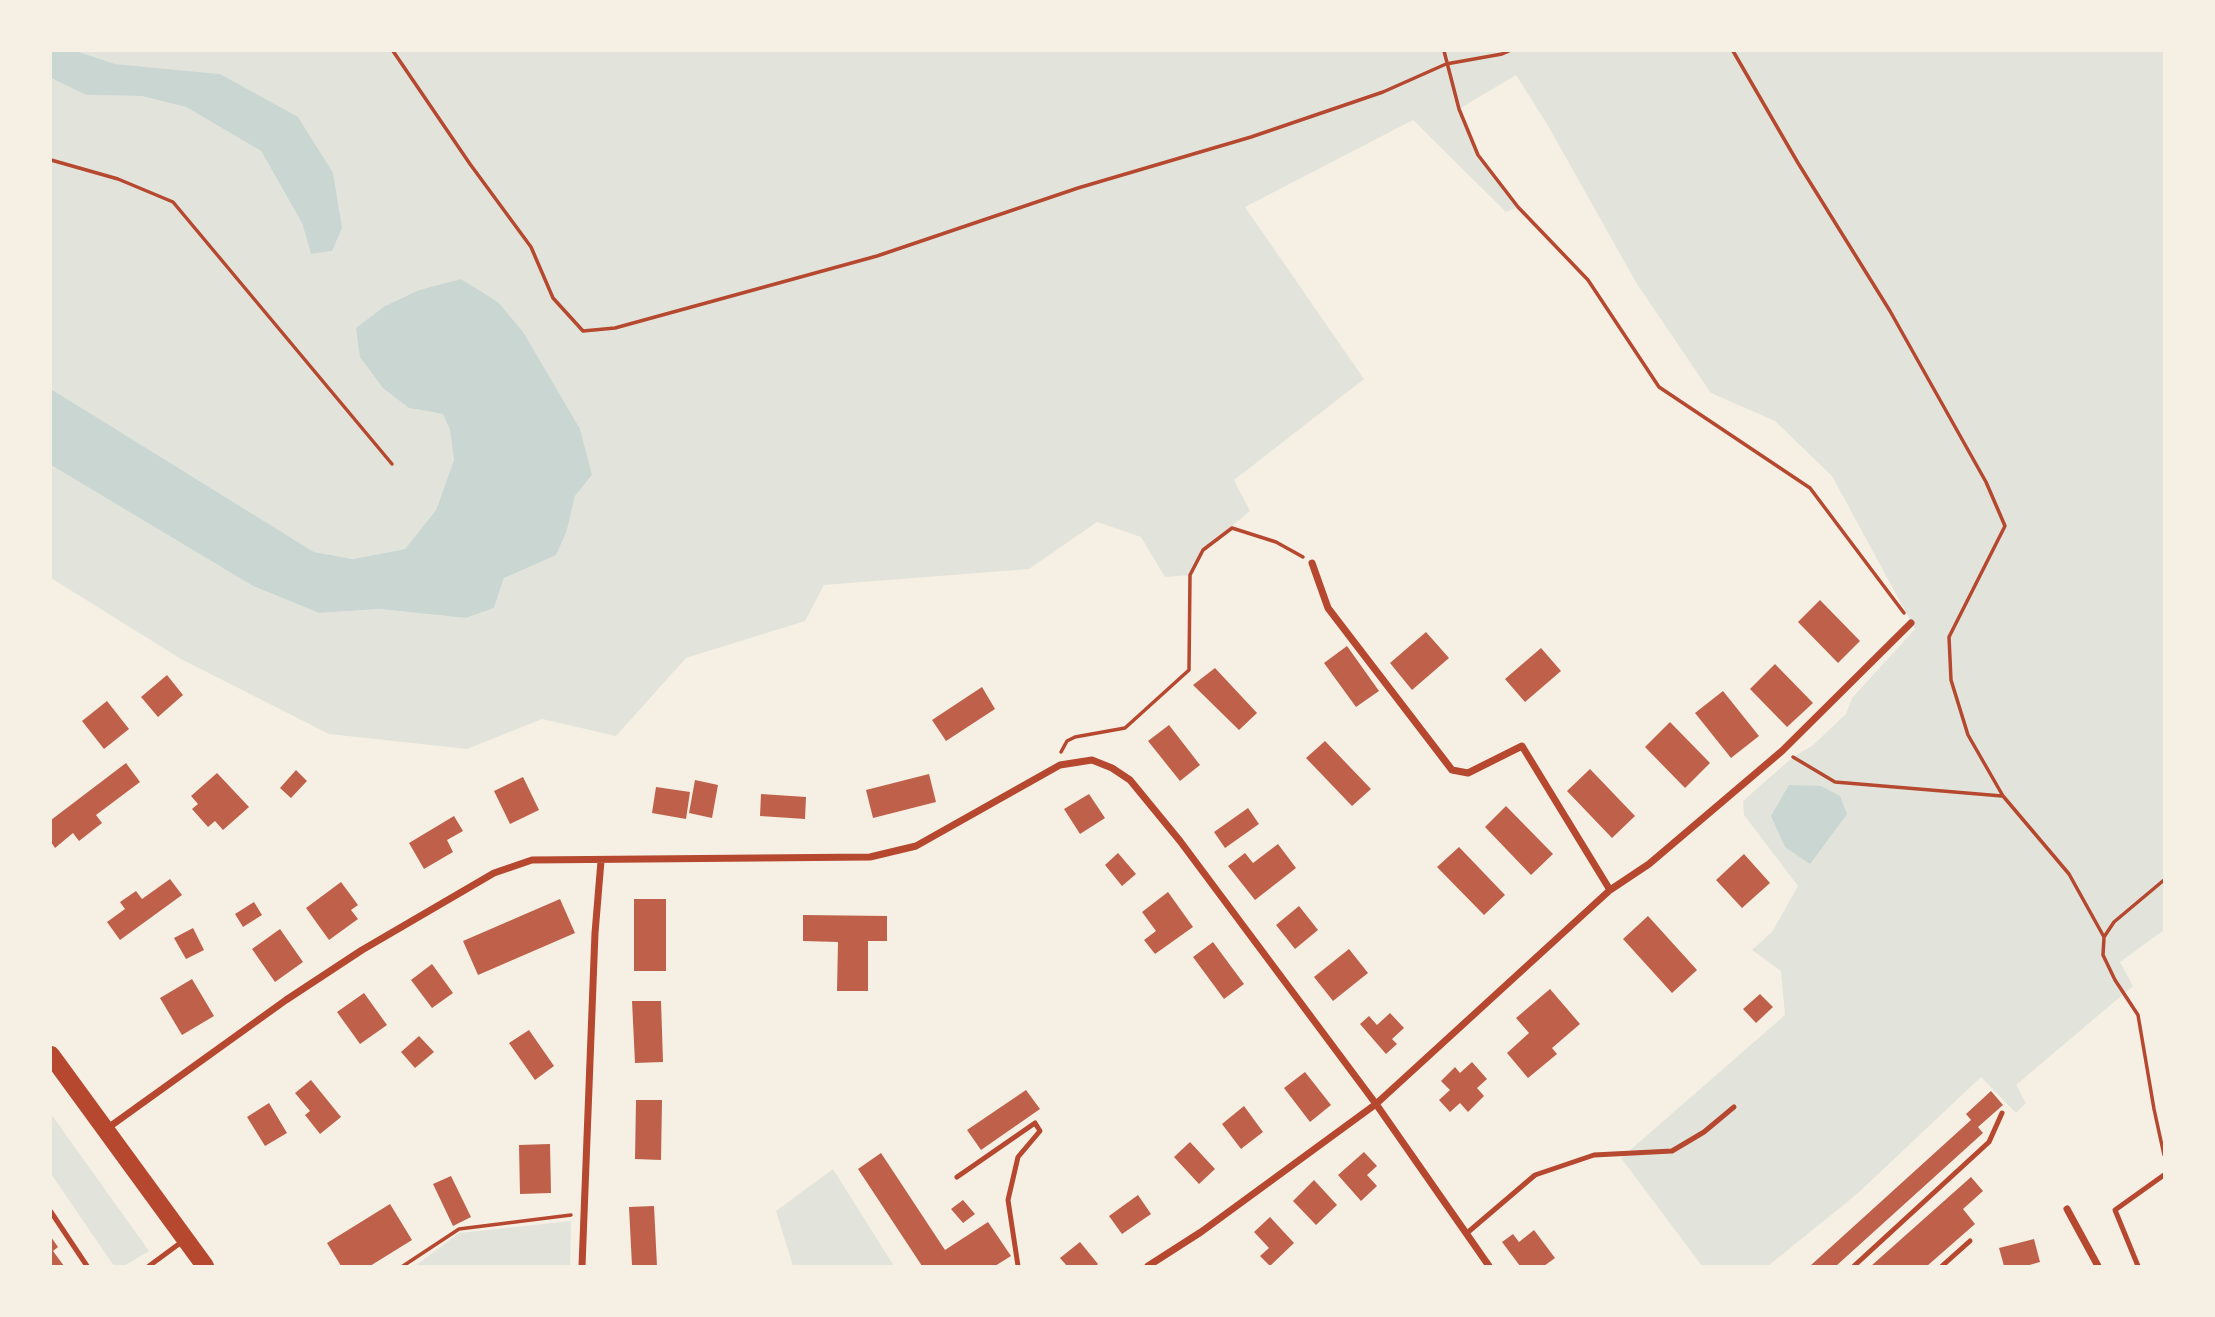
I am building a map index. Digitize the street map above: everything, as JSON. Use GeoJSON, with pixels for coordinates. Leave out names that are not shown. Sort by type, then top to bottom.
{"type":"FeatureCollection","features":[{"type":"Feature","properties":{"kind":"main road"},"geometry":{"type":"LineString","coordinates":[[51,1055],[205,1266]]}},
{"type":"Feature","properties":{"kind":"street"},"geometry":{"type":"LineString","coordinates":[[1312,562],[1328,608],[1452,770],[1468,773],[1522,746],[1610,890]]}},
{"type":"Feature","properties":{"kind":"street"},"geometry":{"type":"LineString","coordinates":[[1148,1266],[1201,1232],[1376,1104],[1610,890],[1649,864],[1782,751],[1911,623]]}},
{"type":"Feature","properties":{"kind":"street"},"geometry":{"type":"LineString","coordinates":[[104,1130],[329,971],[482,880],[533,860],[870,857],[916,846],[1060,765],[1092,760],[1112,768],[1130,780],[1180,841],[1376,1104],[1489,1266]]}},
{"type":"Feature","properties":{"kind":"street"},"geometry":{"type":"LineString","coordinates":[[582,1266],[595,933],[601,861]]}},
{"type":"Feature","properties":{"kind":"street"},"geometry":{"type":"LineString","coordinates":[[2067,1209],[2098,1266]]}},
{"type":"Feature","properties":{"kind":"lane"},"geometry":{"type":"LineString","coordinates":[[1467,1233],[1535,1175],[1594,1155],[1672,1151],[1704,1132],[1734,1107]]}},
{"type":"Feature","properties":{"kind":"lane"},"geometry":{"type":"LineString","coordinates":[[1854,1266],[1989,1142],[2002,1113]]}},
{"type":"Feature","properties":{"kind":"lane"},"geometry":{"type":"LineString","coordinates":[[957,1177],[1035,1123],[1040,1130],[1018,1157],[1008,1200],[1018,1266]]}},
{"type":"Feature","properties":{"kind":"lane"},"geometry":{"type":"LineString","coordinates":[[2138,1266],[2115,1210],[2164,1175]]}},
{"type":"Feature","properties":{"kind":"lane"},"geometry":{"type":"LineString","coordinates":[[51,1212],[87,1266]]}},
{"type":"Feature","properties":{"kind":"lane"},"geometry":{"type":"LineString","coordinates":[[149,1266],[185,1240]]}},
{"type":"Feature","properties":{"kind":"lane"},"geometry":{"type":"LineString","coordinates":[[1942,1266],[1970,1241]]}},
{"type":"Feature","properties":{"kind":"path"},"geometry":{"type":"LineString","coordinates":[[393,51],[531,247],[553,298],[583,331],[615,328],[877,256],[1078,188],[1251,137],[1383,92],[1447,64],[1509,51]]}},
{"type":"Feature","properties":{"kind":"path"},"geometry":{"type":"LineString","coordinates":[[1444,51],[1459,109],[1478,155],[1518,207],[1588,280],[1659,387],[1810,488],[1911,623]]}},
{"type":"Feature","properties":{"kind":"path"},"geometry":{"type":"LineString","coordinates":[[1733,51],[1798,163],[1897,323],[1986,482],[2005,526],[1949,637],[1951,680],[1968,735],[2003,796],[2069,874],[2104,937]]}},
{"type":"Feature","properties":{"kind":"path"},"geometry":{"type":"LineString","coordinates":[[51,160],[118,179],[173,202],[392,464]]}},
{"type":"Feature","properties":{"kind":"path"},"geometry":{"type":"LineString","coordinates":[[1060,765],[1061,752],[1067,741],[1125,727],[1189,670],[1191,575],[1203,551],[1232,528],[1276,542],[1312,562]]}},
{"type":"Feature","properties":{"kind":"path"},"geometry":{"type":"LineString","coordinates":[[1782,751],[1835,782],[2003,796]]}},
{"type":"Feature","properties":{"kind":"path"},"geometry":{"type":"LineString","coordinates":[[2164,880],[2114,922],[2104,937],[2103,955],[2115,980],[2138,1015],[2164,1155]]}},
{"type":"Feature","properties":{"kind":"path"},"geometry":{"type":"LineString","coordinates":[[403,1266],[459,1229],[584,1213]]}},
{"type":"Feature","properties":{"kind":"shaded area"},"geometry":{"type":"Polygon","coordinates":[[[51,51],[76,51],[115,64],[220,74],[298,117],[333,173],[342,228],[332,251],[311,254],[302,223],[261,151],[186,107],[141,96],[86,95],[51,78],[51,51]]]}},
{"type":"Feature","properties":{"kind":"shaded area"},"geometry":{"type":"Polygon","coordinates":[[[76,51],[2164,51],[2164,930],[2120,962],[2133,986],[2016,1085],[2026,1103],[2016,1113],[1981,1077],[1857,1194],[1768,1266],[1702,1266],[1621,1158],[1785,1015],[1781,971],[1752,950],[1772,932],[1798,886],[1744,815],[1743,801],[1792,758],[1813,745],[1846,714],[1852,698],[1915,629],[1832,476],[1775,421],[1711,393],[1637,284],[1547,124],[1516,75],[1459,109],[1478,155],[1518,207],[1506,212],[1413,120],[1245,207],[1364,379],[1234,480],[1250,511],[1203,550],[1190,575],[1165,577],[1141,537],[1097,522],[1029,569],[824,585],[805,621],[686,658],[616,736],[542,719],[467,749],[329,734],[181,659],[51,578],[51,465],[253,586],[319,613],[379,609],[466,618],[494,608],[504,578],[567,530],[575,496],[592,475],[498,302],[461,279],[419,290],[385,306],[409,408],[443,414],[450,430],[454,460],[436,510],[405,549],[353,559],[314,552],[51,389],[51,78],[86,95],[141,96],[186,107],[261,151],[302,223],[311,254],[332,251],[220,74],[115,64],[76,51]]]}},
{"type":"Feature","properties":{"kind":"shaded area"},"geometry":{"type":"Polygon","coordinates":[[[461,279],[498,302],[523,332],[580,429],[592,475],[575,496],[567,530],[556,555],[504,578],[494,608],[466,618],[379,609],[319,613],[253,586],[51,465],[51,389],[314,552],[353,559],[405,549],[436,510],[454,460],[450,430],[443,414],[409,408],[383,388],[360,357],[356,328],[385,306],[419,290],[461,279]]]}},
{"type":"Feature","properties":{"kind":"shaded area"},"geometry":{"type":"Polygon","coordinates":[[[1789,785],[1821,786],[1840,796],[1847,814],[1810,864],[1785,847],[1771,816],[1789,785]]]}},
{"type":"Feature","properties":{"kind":"shaded area"},"geometry":{"type":"Polygon","coordinates":[[[51,1114],[149,1251],[124,1266],[114,1266],[51,1174],[51,1114]]]}},
{"type":"Feature","properties":{"kind":"shaded area"},"geometry":{"type":"Polygon","coordinates":[[[833,1169],[894,1266],[793,1266],[776,1211],[833,1169]]]}},
{"type":"Feature","properties":{"kind":"shaded area"},"geometry":{"type":"Polygon","coordinates":[[[571,1221],[570,1266],[415,1266],[459,1233],[571,1221]]]}},
{"type":"Feature","properties":{"kind":"building"},"geometry":{"type":"Polygon","coordinates":[[[1820,600],[1860,641],[1838,663],[1798,622],[1820,600]]]}},
{"type":"Feature","properties":{"kind":"building"},"geometry":{"type":"Polygon","coordinates":[[[1426,632],[1449,658],[1412,690],[1390,663],[1426,632]]]}},
{"type":"Feature","properties":{"kind":"building"},"geometry":{"type":"Polygon","coordinates":[[[1347,646],[1379,691],[1356,707],[1324,663],[1347,646]]]}},
{"type":"Feature","properties":{"kind":"building"},"geometry":{"type":"Polygon","coordinates":[[[1541,648],[1561,671],[1525,702],[1505,679],[1541,648]]]}},
{"type":"Feature","properties":{"kind":"building"},"geometry":{"type":"Polygon","coordinates":[[[1775,664],[1813,703],[1787,727],[1750,689],[1775,664]]]}},
{"type":"Feature","properties":{"kind":"building"},"geometry":{"type":"Polygon","coordinates":[[[1215,668],[1257,713],[1239,730],[1193,685],[1215,668]]]}},
{"type":"Feature","properties":{"kind":"building"},"geometry":{"type":"Polygon","coordinates":[[[167,675],[183,695],[158,717],[141,697],[167,675]]]}},
{"type":"Feature","properties":{"kind":"building"},"geometry":{"type":"Polygon","coordinates":[[[982,687],[995,709],[946,741],[932,720],[982,687]]]}},
{"type":"Feature","properties":{"kind":"building"},"geometry":{"type":"Polygon","coordinates":[[[1723,691],[1759,736],[1731,758],[1695,713],[1723,691]]]}},
{"type":"Feature","properties":{"kind":"building"},"geometry":{"type":"Polygon","coordinates":[[[107,701],[129,729],[104,749],[82,721],[107,701]]]}},
{"type":"Feature","properties":{"kind":"building"},"geometry":{"type":"Polygon","coordinates":[[[1670,722],[1710,763],[1685,788],[1645,747],[1670,722]]]}},
{"type":"Feature","properties":{"kind":"building"},"geometry":{"type":"Polygon","coordinates":[[[1169,725],[1200,765],[1180,781],[1148,741],[1169,725]]]}},
{"type":"Feature","properties":{"kind":"building"},"geometry":{"type":"Polygon","coordinates":[[[1325,741],[1371,789],[1352,806],[1306,758],[1325,741]]]}},
{"type":"Feature","properties":{"kind":"building"},"geometry":{"type":"Polygon","coordinates":[[[126,763],[140,782],[96,815],[102,823],[79,841],[73,833],[55,848],[51,842],[51,820],[126,763]]]}},
{"type":"Feature","properties":{"kind":"building"},"geometry":{"type":"Polygon","coordinates":[[[1590,769],[1635,816],[1612,838],[1567,791],[1590,769]]]}},
{"type":"Feature","properties":{"kind":"building"},"geometry":{"type":"Polygon","coordinates":[[[296,770],[307,781],[291,798],[280,788],[296,770]]]}},
{"type":"Feature","properties":{"kind":"building"},"geometry":{"type":"Polygon","coordinates":[[[217,773],[249,807],[223,830],[215,821],[208,827],[192,809],[198,804],[191,796],[217,773]]]}},
{"type":"Feature","properties":{"kind":"building"},"geometry":{"type":"Polygon","coordinates":[[[929,774],[936,802],[873,818],[866,790],[929,774]]]}},
{"type":"Feature","properties":{"kind":"building"},"geometry":{"type":"Polygon","coordinates":[[[523,777],[539,810],[510,824],[494,791],[523,777]]]}},
{"type":"Feature","properties":{"kind":"building"},"geometry":{"type":"Polygon","coordinates":[[[695,780],[718,785],[712,818],[689,813],[695,780]]]}},
{"type":"Feature","properties":{"kind":"building"},"geometry":{"type":"Polygon","coordinates":[[[656,787],[690,792],[686,819],[652,813],[656,787]]]}},
{"type":"Feature","properties":{"kind":"building"},"geometry":{"type":"Polygon","coordinates":[[[761,794],[806,797],[805,819],[760,816],[761,794]]]}},
{"type":"Feature","properties":{"kind":"building"},"geometry":{"type":"Polygon","coordinates":[[[1089,794],[1105,818],[1080,834],[1064,809],[1089,794]]]}},
{"type":"Feature","properties":{"kind":"building"},"geometry":{"type":"Polygon","coordinates":[[[1506,806],[1553,854],[1531,875],[1485,827],[1506,806]]]}},
{"type":"Feature","properties":{"kind":"building"},"geometry":{"type":"Polygon","coordinates":[[[1248,808],[1259,824],[1225,848],[1214,832],[1248,808]]]}},
{"type":"Feature","properties":{"kind":"building"},"geometry":{"type":"Polygon","coordinates":[[[454,816],[463,831],[447,840],[453,852],[424,869],[409,843],[454,816]]]}},
{"type":"Feature","properties":{"kind":"building"},"geometry":{"type":"Polygon","coordinates":[[[1278,844],[1296,868],[1255,900],[1228,866],[1245,853],[1253,863],[1278,844]]]}},
{"type":"Feature","properties":{"kind":"building"},"geometry":{"type":"Polygon","coordinates":[[[1459,847],[1505,895],[1484,915],[1437,867],[1459,847]]]}},
{"type":"Feature","properties":{"kind":"building"},"geometry":{"type":"Polygon","coordinates":[[[1118,853],[1136,874],[1122,886],[1105,865],[1118,853]]]}},
{"type":"Feature","properties":{"kind":"building"},"geometry":{"type":"Polygon","coordinates":[[[1744,854],[1770,883],[1742,908],[1716,880],[1744,854]]]}},
{"type":"Feature","properties":{"kind":"building"},"geometry":{"type":"Polygon","coordinates":[[[170,879],[182,895],[120,940],[107,922],[125,909],[120,902],[136,891],[142,899],[170,879]]]}},
{"type":"Feature","properties":{"kind":"building"},"geometry":{"type":"Polygon","coordinates":[[[341,882],[358,905],[351,910],[358,919],[329,940],[306,908],[341,882]]]}},
{"type":"Feature","properties":{"kind":"building"},"geometry":{"type":"Polygon","coordinates":[[[1168,892],[1193,927],[1155,954],[1144,940],[1156,931],[1142,912],[1168,892]]]}},
{"type":"Feature","properties":{"kind":"building"},"geometry":{"type":"Polygon","coordinates":[[[560,899],[575,933],[478,975],[463,941],[560,899]]]}},
{"type":"Feature","properties":{"kind":"building"},"geometry":{"type":"Polygon","coordinates":[[[634,899],[666,899],[666,971],[634,971],[634,899]]]}},
{"type":"Feature","properties":{"kind":"building"},"geometry":{"type":"Polygon","coordinates":[[[254,902],[262,915],[243,927],[235,914],[254,902]]]}},
{"type":"Feature","properties":{"kind":"building"},"geometry":{"type":"Polygon","coordinates":[[[1299,906],[1318,930],[1295,949],[1276,925],[1299,906]]]}},
{"type":"Feature","properties":{"kind":"building"},"geometry":{"type":"Polygon","coordinates":[[[803,915],[887,916],[887,941],[868,941],[868,991],[837,991],[838,942],[803,941],[803,915]]]}},
{"type":"Feature","properties":{"kind":"building"},"geometry":{"type":"Polygon","coordinates":[[[1648,916],[1697,970],[1672,993],[1623,939],[1648,916]]]}},
{"type":"Feature","properties":{"kind":"building"},"geometry":{"type":"Polygon","coordinates":[[[193,928],[204,950],[186,959],[174,938],[193,928]]]}},
{"type":"Feature","properties":{"kind":"building"},"geometry":{"type":"Polygon","coordinates":[[[280,929],[303,962],[275,982],[252,949],[280,929]]]}},
{"type":"Feature","properties":{"kind":"building"},"geometry":{"type":"Polygon","coordinates":[[[1213,942],[1244,984],[1224,999],[1193,957],[1213,942]]]}},
{"type":"Feature","properties":{"kind":"building"},"geometry":{"type":"Polygon","coordinates":[[[1349,949],[1368,973],[1333,1001],[1314,977],[1349,949]]]}},
{"type":"Feature","properties":{"kind":"building"},"geometry":{"type":"Polygon","coordinates":[[[432,964],[453,993],[432,1008],[411,980],[432,964]]]}},
{"type":"Feature","properties":{"kind":"building"},"geometry":{"type":"Polygon","coordinates":[[[192,979],[214,1016],[182,1035],[160,998],[192,979]]]}},
{"type":"Feature","properties":{"kind":"building"},"geometry":{"type":"Polygon","coordinates":[[[1550,989],[1580,1024],[1552,1048],[1557,1054],[1528,1078],[1507,1053],[1529,1033],[1516,1018],[1550,989]]]}},
{"type":"Feature","properties":{"kind":"building"},"geometry":{"type":"Polygon","coordinates":[[[364,993],[387,1025],[360,1044],[337,1012],[364,993]]]}},
{"type":"Feature","properties":{"kind":"building"},"geometry":{"type":"Polygon","coordinates":[[[1760,994],[1773,1007],[1756,1023],[1743,1009],[1760,994]]]}},
{"type":"Feature","properties":{"kind":"building"},"geometry":{"type":"Polygon","coordinates":[[[632,1001],[661,1001],[663,1062],[635,1063],[632,1001]]]}},
{"type":"Feature","properties":{"kind":"building"},"geometry":{"type":"Polygon","coordinates":[[[1390,1013],[1404,1028],[1392,1039],[1397,1044],[1386,1054],[1360,1024],[1369,1016],[1377,1025],[1390,1013]]]}},
{"type":"Feature","properties":{"kind":"building"},"geometry":{"type":"Polygon","coordinates":[[[529,1030],[554,1066],[535,1080],[509,1043],[529,1030]]]}},
{"type":"Feature","properties":{"kind":"building"},"geometry":{"type":"Polygon","coordinates":[[[419,1036],[434,1052],[415,1068],[401,1052],[419,1036]]]}},
{"type":"Feature","properties":{"kind":"building"},"geometry":{"type":"Polygon","coordinates":[[[1472,1062],[1487,1079],[1477,1088],[1484,1096],[1468,1112],[1460,1103],[1450,1112],[1439,1100],[1450,1090],[1441,1081],[1455,1067],[1460,1073],[1472,1062]]]}},
{"type":"Feature","properties":{"kind":"building"},"geometry":{"type":"Polygon","coordinates":[[[1305,1072],[1331,1105],[1310,1122],[1284,1088],[1305,1072]]]}},
{"type":"Feature","properties":{"kind":"building"},"geometry":{"type":"Polygon","coordinates":[[[311,1080],[341,1117],[320,1134],[305,1115],[310,1111],[295,1093],[311,1080]]]}},
{"type":"Feature","properties":{"kind":"building"},"geometry":{"type":"Polygon","coordinates":[[[1026,1090],[1040,1109],[981,1150],[967,1130],[1026,1090]]]}},
{"type":"Feature","properties":{"kind":"building"},"geometry":{"type":"Polygon","coordinates":[[[1991,1091],[2003,1105],[1978,1127],[1983,1133],[1836,1266],[1810,1266],[1971,1120],[1966,1114],[1991,1091]]]}},
{"type":"Feature","properties":{"kind":"building"},"geometry":{"type":"Polygon","coordinates":[[[636,1100],[662,1100],[661,1160],[635,1159],[636,1100]]]}},
{"type":"Feature","properties":{"kind":"building"},"geometry":{"type":"Polygon","coordinates":[[[269,1103],[287,1133],[265,1146],[247,1117],[269,1103]]]}},
{"type":"Feature","properties":{"kind":"building"},"geometry":{"type":"Polygon","coordinates":[[[1244,1106],[1263,1132],[1241,1149],[1222,1124],[1244,1106]]]}},
{"type":"Feature","properties":{"kind":"building"},"geometry":{"type":"Polygon","coordinates":[[[1190,1142],[1215,1169],[1199,1184],[1174,1157],[1190,1142]]]}},
{"type":"Feature","properties":{"kind":"building"},"geometry":{"type":"Polygon","coordinates":[[[550,1144],[551,1193],[520,1194],[519,1145],[550,1144]]]}},
{"type":"Feature","properties":{"kind":"building"},"geometry":{"type":"Polygon","coordinates":[[[1364,1152],[1377,1166],[1367,1175],[1377,1186],[1361,1201],[1338,1175],[1364,1152]]]}},
{"type":"Feature","properties":{"kind":"building"},"geometry":{"type":"Polygon","coordinates":[[[881,1153],[945,1250],[988,1222],[1011,1256],[995,1266],[922,1266],[858,1169],[881,1153]]]}},
{"type":"Feature","properties":{"kind":"building"},"geometry":{"type":"Polygon","coordinates":[[[451,1176],[471,1217],[453,1226],[433,1184],[451,1176]]]}},
{"type":"Feature","properties":{"kind":"building"},"geometry":{"type":"Polygon","coordinates":[[[1971,1177],[1983,1191],[1963,1209],[1975,1224],[1927,1266],[1871,1266],[1971,1177]]]}},
{"type":"Feature","properties":{"kind":"building"},"geometry":{"type":"Polygon","coordinates":[[[1314,1180],[1337,1205],[1316,1225],[1293,1201],[1314,1180]]]}},
{"type":"Feature","properties":{"kind":"building"},"geometry":{"type":"Polygon","coordinates":[[[1138,1195],[1151,1214],[1122,1234],[1109,1216],[1138,1195]]]}},
{"type":"Feature","properties":{"kind":"building"},"geometry":{"type":"Polygon","coordinates":[[[963,1200],[975,1214],[963,1223],[951,1209],[963,1200]]]}},
{"type":"Feature","properties":{"kind":"building"},"geometry":{"type":"Polygon","coordinates":[[[390,1204],[412,1240],[370,1266],[341,1266],[327,1243],[390,1204]]]}},
{"type":"Feature","properties":{"kind":"building"},"geometry":{"type":"Polygon","coordinates":[[[654,1206],[657,1266],[632,1266],[629,1207],[654,1206]]]}},
{"type":"Feature","properties":{"kind":"building"},"geometry":{"type":"Polygon","coordinates":[[[1270,1217],[1294,1243],[1270,1266],[1260,1256],[1269,1248],[1254,1232],[1270,1217]]]}},
{"type":"Feature","properties":{"kind":"building"},"geometry":{"type":"Polygon","coordinates":[[[1534,1230],[1555,1258],[1544,1266],[1520,1266],[1502,1242],[1513,1234],[1519,1242],[1534,1230]]]}},
{"type":"Feature","properties":{"kind":"building"},"geometry":{"type":"Polygon","coordinates":[[[51,1237],[58,1247],[53,1251],[64,1266],[51,1266],[51,1237]]]}},
{"type":"Feature","properties":{"kind":"building"},"geometry":{"type":"Polygon","coordinates":[[[2034,1239],[2040,1262],[2026,1266],[2004,1266],[1999,1248],[2034,1239]]]}},
{"type":"Feature","properties":{"kind":"building"},"geometry":{"type":"Polygon","coordinates":[[[1080,1242],[1098,1264],[1096,1266],[1067,1266],[1060,1258],[1080,1242]]]}}]}
